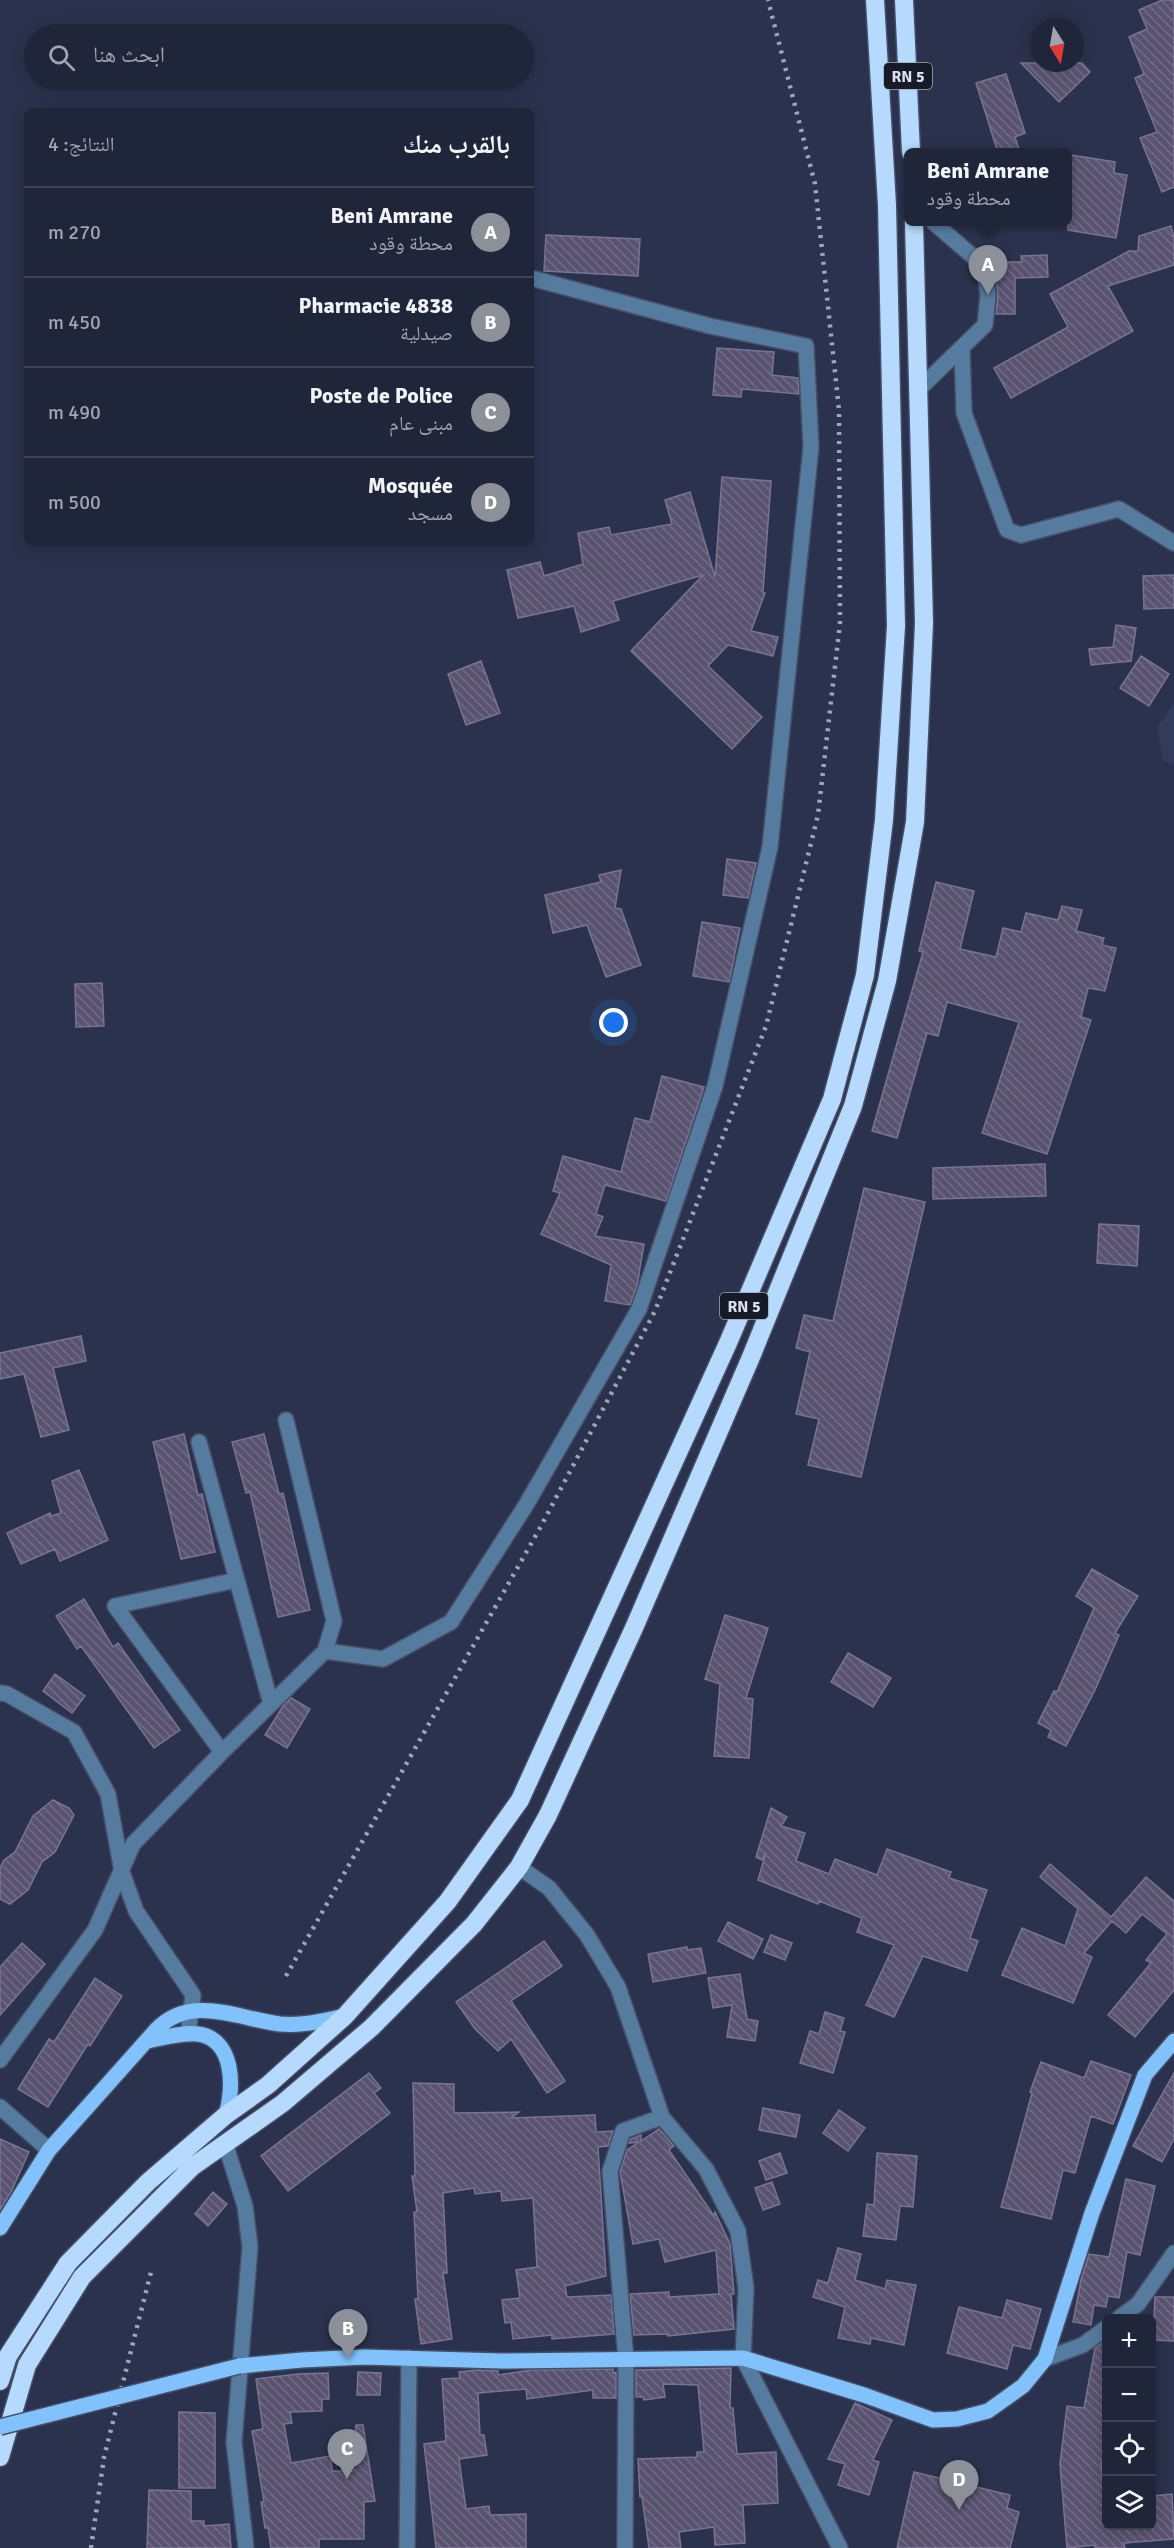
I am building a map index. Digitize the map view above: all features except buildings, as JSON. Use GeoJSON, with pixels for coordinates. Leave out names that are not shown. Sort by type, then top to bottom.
{"type":"FeatureCollection","features":[{"type":"Feature","properties":{"kind":"highway","name":"RN 5"},"geometry":{"type":"LineString","coordinates":[[0,2381],[8,2356],[68,2263],[148,2182],[226,2115],[268,2085],[345,2016],[448,1901],[520,1800],[728,1343],[832,1099],[865,975],[884,820],[896,626],[887,205],[875,0]]}},
{"type":"Feature","properties":{"kind":"highway","name":"RN 5"},"geometry":{"type":"LineString","coordinates":[[904,0],[911,148]]}},
{"type":"Feature","properties":{"kind":"highway","name":"RN 5"},"geometry":{"type":"LineString","coordinates":[[0,2457],[27,2365],[82,2277],[192,2167],[283,2103],[371,2028],[474,1924],[519,1867],[548,1815],[638,1618],[751,1357],[856,1094],[887,981],[915,822],[924,623],[914,226]]}},
{"type":"Feature","properties":{"kind":"main road"},"geometry":{"type":"LineString","coordinates":[[0,2228],[49,2150],[172,2016],[192,2010],[229,2013],[279,2024],[311,2024],[345,2016]]}},
{"type":"Feature","properties":{"kind":"main road"},"geometry":{"type":"LineString","coordinates":[[147,2041],[188,2034],[207,2037],[222,2052],[229,2067],[232,2083],[231,2099],[226,2115]]}},
{"type":"Feature","properties":{"kind":"main road"},"geometry":{"type":"LineString","coordinates":[[0,2427],[239,2366],[302,2360],[409,2358],[501,2361],[743,2358],[864,2395],[933,2420],[957,2419],[988,2411],[1023,2386],[1045,2359],[1092,2213],[1145,2075],[1174,2041]]}},
{"type":"Feature","properties":{"kind":"street"},"geometry":{"type":"LineString","coordinates":[[919,389],[985,326],[988,295],[984,266],[938,226]]}},
{"type":"Feature","properties":{"kind":"street"},"geometry":{"type":"LineString","coordinates":[[325,1651],[383,1659],[451,1622],[526,1505],[639,1309],[715,1086],[770,847],[811,447],[806,346],[710,326],[534,279]]}},
{"type":"Feature","properties":{"kind":"street"},"geometry":{"type":"LineString","coordinates":[[962,348],[964,413],[1007,530],[1022,535],[1119,509],[1174,543]]}},
{"type":"Feature","properties":{"kind":"street"},"geometry":{"type":"LineString","coordinates":[[0,2060],[95,1930],[133,1844],[325,1651],[333,1621],[286,1419]]}},
{"type":"Feature","properties":{"kind":"street"},"geometry":{"type":"LineString","coordinates":[[199,1443],[271,1704]]}},
{"type":"Feature","properties":{"kind":"street"},"geometry":{"type":"LineString","coordinates":[[222,1752],[115,1606],[237,1580]]}},
{"type":"Feature","properties":{"kind":"street"},"geometry":{"type":"LineString","coordinates":[[0,1693],[7,1694],[74,1732],[108,1794],[122,1872],[135,1911],[193,1995],[188,2034]]}},
{"type":"Feature","properties":{"kind":"street"},"geometry":{"type":"LineString","coordinates":[[519,1867],[549,1888],[587,1935],[618,1987],[662,2117],[705,2169],[738,2231],[746,2288],[743,2358],[840,2548]]}},
{"type":"Feature","properties":{"kind":"street"},"geometry":{"type":"LineString","coordinates":[[0,2107],[49,2150]]}},
{"type":"Feature","properties":{"kind":"street"},"geometry":{"type":"LineString","coordinates":[[625,2548],[626,2360],[610,2170],[623,2131],[662,2117]]}},
{"type":"Feature","properties":{"kind":"street"},"geometry":{"type":"LineString","coordinates":[[225,2143],[245,2205],[250,2247],[234,2442],[246,2548]]}},
{"type":"Feature","properties":{"kind":"street"},"geometry":{"type":"LineString","coordinates":[[1125,2314],[1138,2304],[1174,2253]]}},
{"type":"Feature","properties":{"kind":"street"},"geometry":{"type":"LineString","coordinates":[[1045,2359],[1083,2346],[1102,2332]]}},
{"type":"Feature","properties":{"kind":"street"},"geometry":{"type":"LineString","coordinates":[[407,2548],[409,2358]]}},
{"type":"Feature","properties":{"kind":"shaded area"},"geometry":{"type":"Polygon","coordinates":[[[1174,703],[1174,764],[1163,761],[1157,728],[1174,703]]]}},
{"type":"Feature","properties":{"kind":"railway"},"geometry":{"type":"LineString","coordinates":[[286,1976],[540,1528],[655,1311],[766,1026],[818,815],[840,623],[839,410],[815,184],[768,0]]}},
{"type":"Feature","properties":{"kind":"railway"},"geometry":{"type":"LineString","coordinates":[[91,2548],[104,2457],[151,2272]]}},
{"type":"Feature","properties":{"kind":"place","name":"Beni Amrane"},"geometry":{"type":"Point","coordinates":[988,295]}},
{"type":"Feature","properties":{"kind":"place","name":"Pharmacie 4838"},"geometry":{"type":"Point","coordinates":[348,2359]}},
{"type":"Feature","properties":{"kind":"place","name":"Poste de Police"},"geometry":{"type":"Point","coordinates":[347,2479]}},
{"type":"Feature","properties":{"kind":"place","name":"Mosquée"},"geometry":{"type":"Point","coordinates":[959,2510]}}]}
